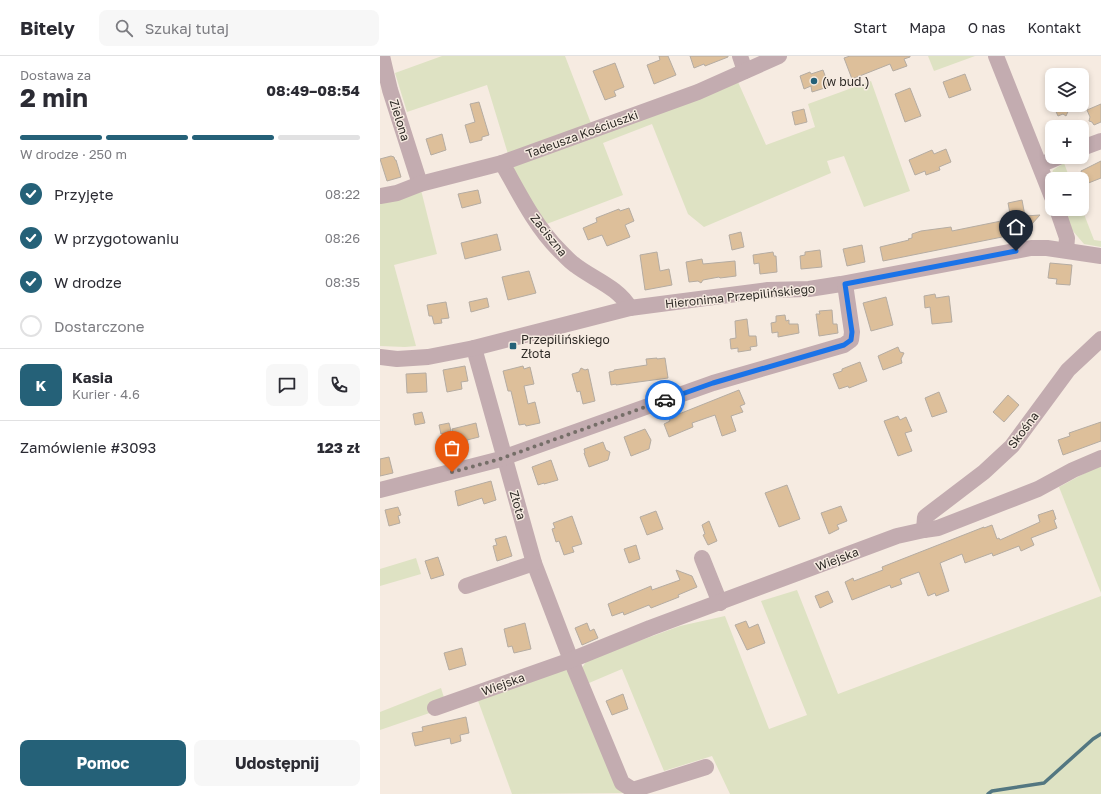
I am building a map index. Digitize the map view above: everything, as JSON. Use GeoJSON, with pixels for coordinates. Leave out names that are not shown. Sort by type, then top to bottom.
{"type":"FeatureCollection","features":[{"type":"Feature","properties":{"kind":"street","name":"Zielona"},"geometry":{"type":"LineString","coordinates":[[382,56],[390,90],[420,184]]}},
{"type":"Feature","properties":{"kind":"street"},"geometry":{"type":"LineString","coordinates":[[740,56],[745,71]]}},
{"type":"Feature","properties":{"kind":"street","name":"Tadeusza Kościuszki"},"geometry":{"type":"LineString","coordinates":[[380,196],[397,193],[420,184],[502,163],[698,92],[779,56]]}},
{"type":"Feature","properties":{"kind":"street"},"geometry":{"type":"LineString","coordinates":[[996,56],[1045,178]]}},
{"type":"Feature","properties":{"kind":"street"},"geometry":{"type":"LineString","coordinates":[[1089,145],[1101,141]]}},
{"type":"Feature","properties":{"kind":"street","name":"Zaciszna"},"geometry":{"type":"LineString","coordinates":[[502,163],[534,219],[558,249],[574,265],[619,294],[626,300],[630,308]]}},
{"type":"Feature","properties":{"kind":"street"},"geometry":{"type":"LineString","coordinates":[[1040,165],[1045,163]]}},
{"type":"Feature","properties":{"kind":"street"},"geometry":{"type":"LineString","coordinates":[[1059,216],[1067,238],[1066,250]]}},
{"type":"Feature","properties":{"kind":"street","name":"Hieronima Przepilińskiego"},"geometry":{"type":"LineString","coordinates":[[380,357],[396,359],[428,357],[474,348],[630,308],[768,290],[845,284],[1031,248],[1066,250],[1101,256]]}},
{"type":"Feature","properties":{"kind":"street"},"geometry":{"type":"LineString","coordinates":[[380,490],[497,460],[713,383],[844,345],[851,340],[852,332],[845,284]]}},
{"type":"Feature","properties":{"kind":"street","name":"Skośna"},"geometry":{"type":"LineString","coordinates":[[924,530],[925,517],[984,472],[1012,446],[1068,370],[1101,339]]}},
{"type":"Feature","properties":{"kind":"street","name":"Złota"},"geometry":{"type":"LineString","coordinates":[[474,348],[503,457],[534,563],[571,660]]}},
{"type":"Feature","properties":{"kind":"street","name":"Wiejska"},"geometry":{"type":"LineString","coordinates":[[435,708],[571,660],[650,628],[898,536],[938,528],[1038,489],[1073,470],[1101,458]]}},
{"type":"Feature","properties":{"kind":"street"},"geometry":{"type":"LineString","coordinates":[[702,558],[720,603]]}},
{"type":"Feature","properties":{"kind":"street"},"geometry":{"type":"LineString","coordinates":[[466,586],[534,563]]}},
{"type":"Feature","properties":{"kind":"street"},"geometry":{"type":"LineString","coordinates":[[571,660],[622,783],[633,790],[706,767]]}},
{"type":"Feature","properties":{"kind":"green space"},"geometry":{"type":"Polygon","coordinates":[[[442,56],[565,56],[592,126],[508,154],[487,85],[407,112],[395,73],[442,56]]]}},
{"type":"Feature","properties":{"kind":"green space"},"geometry":{"type":"Polygon","coordinates":[[[928,56],[975,56],[934,71],[928,56]]]}},
{"type":"Feature","properties":{"kind":"green space"},"geometry":{"type":"Polygon","coordinates":[[[871,81],[910,191],[864,207],[844,156],[827,161],[831,173],[704,227],[688,214],[652,124],[603,143],[623,195],[544,225],[512,175],[515,162],[738,82],[766,145],[815,127],[808,104],[871,81]]]}},
{"type":"Feature","properties":{"kind":"green space"},"geometry":{"type":"Polygon","coordinates":[[[1064,164],[1067,172],[1052,172],[1053,170],[1064,164]]]}},
{"type":"Feature","properties":{"kind":"green space"},"geometry":{"type":"Polygon","coordinates":[[[421,190],[437,254],[394,265],[416,346],[380,346],[380,201],[421,190]]]}},
{"type":"Feature","properties":{"kind":"green space"},"geometry":{"type":"Polygon","coordinates":[[[1064,216],[1085,216],[1094,240],[1101,241],[1101,247],[1084,244],[1067,224],[1064,216]]]}},
{"type":"Feature","properties":{"kind":"green space"},"geometry":{"type":"Polygon","coordinates":[[[1098,466],[1101,466],[1101,593],[1059,487],[1098,466]]]}},
{"type":"Feature","properties":{"kind":"green space"},"geometry":{"type":"Polygon","coordinates":[[[416,558],[421,574],[380,586],[380,569],[416,558]]]}},
{"type":"Feature","properties":{"kind":"green space"},"geometry":{"type":"Polygon","coordinates":[[[797,590],[838,694],[1101,596],[1101,794],[730,794],[712,756],[664,771],[622,669],[589,683],[582,668],[587,660],[680,626],[725,616],[769,729],[807,715],[761,601],[797,590]]]}},
{"type":"Feature","properties":{"kind":"green space"},"geometry":{"type":"Polygon","coordinates":[[[568,664],[624,793],[512,794],[477,698],[568,664]]]}},
{"type":"Feature","properties":{"kind":"green space"},"geometry":{"type":"Polygon","coordinates":[[[441,688],[447,707],[380,730],[380,712],[441,688]]]}},
{"type":"Feature","properties":{"kind":"building"},"geometry":{"type":"Polygon","coordinates":[[[659,56],[668,56],[676,75],[654,84],[647,65],[660,60],[659,56]]]}},
{"type":"Feature","properties":{"kind":"building"},"geometry":{"type":"Polygon","coordinates":[[[690,56],[728,57],[705,66],[704,64],[694,68],[690,56]]]}},
{"type":"Feature","properties":{"kind":"building"},"geometry":{"type":"Polygon","coordinates":[[[850,56],[910,57],[904,59],[907,66],[893,71],[890,64],[852,79],[844,58],[850,56]]]}},
{"type":"Feature","properties":{"kind":"building"},"geometry":{"type":"Polygon","coordinates":[[[615,63],[624,87],[614,91],[616,96],[605,100],[593,71],[615,63]]]}},
{"type":"Feature","properties":{"kind":"building","name":"(w bud.)"},"geometry":{"type":"Polygon","coordinates":[[[823,70],[828,87],[812,92],[811,86],[804,89],[800,76],[810,72],[811,74],[823,70]]]}},
{"type":"Feature","properties":{"kind":"building"},"geometry":{"type":"Polygon","coordinates":[[[965,74],[971,90],[949,98],[943,82],[965,74]]]}},
{"type":"Feature","properties":{"kind":"building"},"geometry":{"type":"Polygon","coordinates":[[[910,88],[921,116],[905,122],[895,94],[910,88]]]}},
{"type":"Feature","properties":{"kind":"building"},"geometry":{"type":"Polygon","coordinates":[[[479,102],[489,135],[482,137],[482,140],[470,143],[465,125],[475,122],[470,104],[479,102]]]}},
{"type":"Feature","properties":{"kind":"building"},"geometry":{"type":"Polygon","coordinates":[[[1101,104],[1101,122],[1094,125],[1089,121],[1089,109],[1101,104]]]}},
{"type":"Feature","properties":{"kind":"building"},"geometry":{"type":"Polygon","coordinates":[[[804,109],[807,122],[795,125],[792,112],[804,109]]]}},
{"type":"Feature","properties":{"kind":"building"},"geometry":{"type":"Polygon","coordinates":[[[1056,112],[1068,112],[1066,116],[1063,114],[1058,116],[1056,112]]]}},
{"type":"Feature","properties":{"kind":"building"},"geometry":{"type":"Polygon","coordinates":[[[442,134],[446,150],[431,155],[426,139],[442,134]]]}},
{"type":"Feature","properties":{"kind":"building"},"geometry":{"type":"Polygon","coordinates":[[[946,149],[951,162],[939,167],[940,170],[926,175],[925,171],[915,175],[909,160],[932,150],[934,154],[946,149]]]}},
{"type":"Feature","properties":{"kind":"building"},"geometry":{"type":"Polygon","coordinates":[[[391,156],[396,160],[401,177],[387,181],[380,159],[391,156]]]}},
{"type":"Feature","properties":{"kind":"building"},"geometry":{"type":"Polygon","coordinates":[[[1101,161],[1101,178],[1089,183],[1089,172],[1081,171],[1101,161]]]}},
{"type":"Feature","properties":{"kind":"building"},"geometry":{"type":"Polygon","coordinates":[[[478,190],[481,203],[462,208],[458,194],[478,190]]]}},
{"type":"Feature","properties":{"kind":"building"},"geometry":{"type":"Polygon","coordinates":[[[1022,200],[1025,216],[1040,215],[1031,225],[1032,231],[883,261],[880,247],[909,240],[908,239],[912,238],[912,234],[921,231],[951,227],[952,231],[1011,219],[1008,203],[1022,200]]]}},
{"type":"Feature","properties":{"kind":"building"},"geometry":{"type":"Polygon","coordinates":[[[629,208],[634,221],[625,225],[630,237],[607,246],[602,235],[588,240],[583,228],[597,222],[596,218],[619,209],[620,211],[629,208]]]}},
{"type":"Feature","properties":{"kind":"building"},"geometry":{"type":"Polygon","coordinates":[[[741,232],[744,247],[732,250],[729,235],[741,232]]]}},
{"type":"Feature","properties":{"kind":"building"},"geometry":{"type":"Polygon","coordinates":[[[497,234],[501,250],[465,259],[461,243],[497,234]]]}},
{"type":"Feature","properties":{"kind":"building"},"geometry":{"type":"Polygon","coordinates":[[[862,245],[865,262],[847,266],[843,249],[862,245]]]}},
{"type":"Feature","properties":{"kind":"building"},"geometry":{"type":"Polygon","coordinates":[[[820,250],[822,267],[801,269],[800,256],[805,255],[805,252],[820,250]]]}},
{"type":"Feature","properties":{"kind":"building"},"geometry":{"type":"Polygon","coordinates":[[[657,252],[660,271],[669,269],[672,285],[645,290],[640,255],[657,252]]]}},
{"type":"Feature","properties":{"kind":"building"},"geometry":{"type":"Polygon","coordinates":[[[773,252],[774,256],[776,256],[777,272],[760,274],[759,263],[754,264],[753,255],[773,252]]]}},
{"type":"Feature","properties":{"kind":"building"},"geometry":{"type":"Polygon","coordinates":[[[702,259],[703,264],[735,261],[736,276],[703,280],[701,283],[698,281],[689,282],[686,262],[702,259]]]}},
{"type":"Feature","properties":{"kind":"building"},"geometry":{"type":"Polygon","coordinates":[[[1050,263],[1072,265],[1070,285],[1056,284],[1057,279],[1048,278],[1050,263]]]}},
{"type":"Feature","properties":{"kind":"building"},"geometry":{"type":"Polygon","coordinates":[[[529,271],[536,293],[508,300],[502,277],[529,271]]]}},
{"type":"Feature","properties":{"kind":"building"},"geometry":{"type":"Polygon","coordinates":[[[935,294],[936,298],[949,296],[952,322],[932,324],[930,307],[925,308],[924,296],[935,294]]]}},
{"type":"Feature","properties":{"kind":"building"},"geometry":{"type":"Polygon","coordinates":[[[886,297],[893,325],[871,331],[863,303],[886,297]]]}},
{"type":"Feature","properties":{"kind":"building"},"geometry":{"type":"Polygon","coordinates":[[[487,298],[489,307],[471,312],[469,302],[487,298]]]}},
{"type":"Feature","properties":{"kind":"building"},"geometry":{"type":"Polygon","coordinates":[[[446,302],[449,318],[441,319],[442,323],[434,324],[432,316],[429,316],[427,305],[446,302]]]}},
{"type":"Feature","properties":{"kind":"building"},"geometry":{"type":"Polygon","coordinates":[[[832,310],[833,324],[837,324],[838,333],[819,336],[816,314],[820,314],[819,311],[832,310]]]}},
{"type":"Feature","properties":{"kind":"building"},"geometry":{"type":"Polygon","coordinates":[[[785,315],[786,321],[789,320],[789,324],[798,324],[799,333],[778,337],[778,332],[772,333],[771,323],[776,322],[776,316],[785,315]]]}},
{"type":"Feature","properties":{"kind":"building"},"geometry":{"type":"Polygon","coordinates":[[[747,319],[749,336],[756,336],[757,346],[750,347],[751,350],[738,352],[738,348],[731,349],[730,339],[736,338],[735,321],[747,319]]]}},
{"type":"Feature","properties":{"kind":"building"},"geometry":{"type":"Polygon","coordinates":[[[898,347],[900,352],[904,353],[901,359],[902,363],[883,370],[878,356],[898,347]]]}},
{"type":"Feature","properties":{"kind":"building"},"geometry":{"type":"Polygon","coordinates":[[[665,358],[668,378],[611,385],[609,372],[647,365],[646,359],[665,358]]]}},
{"type":"Feature","properties":{"kind":"building"},"geometry":{"type":"Polygon","coordinates":[[[860,362],[867,381],[849,388],[848,386],[839,389],[833,374],[860,362]]]}},
{"type":"Feature","properties":{"kind":"building"},"geometry":{"type":"Polygon","coordinates":[[[465,366],[468,381],[461,382],[462,389],[447,392],[443,370],[465,366]]]}},
{"type":"Feature","properties":{"kind":"building"},"geometry":{"type":"Polygon","coordinates":[[[523,366],[524,369],[530,367],[534,384],[524,386],[528,404],[535,402],[540,423],[526,426],[525,424],[519,425],[511,391],[508,391],[503,371],[523,366]]]}},
{"type":"Feature","properties":{"kind":"building"},"geometry":{"type":"Polygon","coordinates":[[[581,368],[585,370],[588,369],[595,401],[583,404],[580,391],[577,392],[572,374],[579,372],[581,368]]]}},
{"type":"Feature","properties":{"kind":"building"},"geometry":{"type":"Polygon","coordinates":[[[426,373],[427,392],[407,393],[406,374],[426,373]]]}},
{"type":"Feature","properties":{"kind":"building"},"geometry":{"type":"Polygon","coordinates":[[[739,390],[745,404],[740,406],[743,412],[731,416],[736,431],[722,436],[715,415],[692,423],[693,427],[669,437],[664,424],[670,421],[669,418],[739,390]]]}},
{"type":"Feature","properties":{"kind":"building"},"geometry":{"type":"Polygon","coordinates":[[[939,392],[947,412],[932,417],[925,398],[939,392]]]}},
{"type":"Feature","properties":{"kind":"building"},"geometry":{"type":"Polygon","coordinates":[[[1008,395],[1019,405],[1004,422],[993,412],[1008,395]]]}},
{"type":"Feature","properties":{"kind":"building"},"geometry":{"type":"Polygon","coordinates":[[[422,412],[425,423],[415,425],[413,414],[422,412]]]}},
{"type":"Feature","properties":{"kind":"building"},"geometry":{"type":"Polygon","coordinates":[[[898,416],[900,420],[906,417],[912,431],[905,433],[912,451],[898,456],[884,421],[898,416]]]}},
{"type":"Feature","properties":{"kind":"building"},"geometry":{"type":"Polygon","coordinates":[[[1101,422],[1101,441],[1063,455],[1058,440],[1070,436],[1069,433],[1101,422]]]}},
{"type":"Feature","properties":{"kind":"building"},"geometry":{"type":"Polygon","coordinates":[[[449,423],[451,431],[441,434],[439,425],[449,423]]]}},
{"type":"Feature","properties":{"kind":"building"},"geometry":{"type":"Polygon","coordinates":[[[476,423],[479,437],[467,440],[468,445],[457,448],[452,429],[476,423]]]}},
{"type":"Feature","properties":{"kind":"building"},"geometry":{"type":"Polygon","coordinates":[[[645,429],[651,440],[649,449],[631,456],[624,437],[645,429]]]}},
{"type":"Feature","properties":{"kind":"building"},"geometry":{"type":"Polygon","coordinates":[[[603,442],[606,450],[610,452],[608,460],[589,467],[584,449],[603,442]]]}},
{"type":"Feature","properties":{"kind":"building"},"geometry":{"type":"Polygon","coordinates":[[[389,457],[393,473],[380,476],[380,459],[389,457]]]}},
{"type":"Feature","properties":{"kind":"building"},"geometry":{"type":"Polygon","coordinates":[[[551,460],[558,480],[538,485],[532,467],[551,460]]]}},
{"type":"Feature","properties":{"kind":"building"},"geometry":{"type":"Polygon","coordinates":[[[491,481],[496,500],[484,504],[482,498],[458,506],[455,491],[491,481]]]}},
{"type":"Feature","properties":{"kind":"building"},"geometry":{"type":"Polygon","coordinates":[[[787,485],[800,519],[779,527],[765,493],[787,485]]]}},
{"type":"Feature","properties":{"kind":"building"},"geometry":{"type":"Polygon","coordinates":[[[841,506],[847,521],[837,525],[839,529],[829,534],[821,513],[841,506]]]}},
{"type":"Feature","properties":{"kind":"building"},"geometry":{"type":"Polygon","coordinates":[[[398,507],[401,515],[398,516],[400,523],[389,526],[385,510],[398,507]]]}},
{"type":"Feature","properties":{"kind":"building"},"geometry":{"type":"Polygon","coordinates":[[[1053,510],[1057,528],[1031,538],[1034,545],[1021,551],[1019,546],[993,556],[992,553],[965,563],[962,554],[940,563],[949,591],[936,596],[935,593],[928,596],[919,572],[900,579],[902,584],[891,588],[890,585],[852,600],[845,582],[853,578],[854,581],[883,570],[882,567],[984,527],[992,525],[997,539],[999,538],[1000,540],[1040,522],[1038,515],[1053,510]]]}},
{"type":"Feature","properties":{"kind":"building"},"geometry":{"type":"Polygon","coordinates":[[[656,511],[663,529],[647,535],[640,517],[656,511]]]}},
{"type":"Feature","properties":{"kind":"building"},"geometry":{"type":"Polygon","coordinates":[[[572,516],[582,544],[572,547],[574,552],[564,555],[559,541],[556,542],[552,529],[555,528],[553,523],[572,516]]]}},
{"type":"Feature","properties":{"kind":"building"},"geometry":{"type":"Polygon","coordinates":[[[709,521],[717,541],[708,545],[703,535],[705,534],[702,525],[709,521]]]}},
{"type":"Feature","properties":{"kind":"building"},"geometry":{"type":"Polygon","coordinates":[[[506,536],[512,556],[497,561],[493,546],[497,545],[495,539],[506,536]]]}},
{"type":"Feature","properties":{"kind":"building"},"geometry":{"type":"Polygon","coordinates":[[[636,545],[640,559],[629,563],[624,549],[636,545]]]}},
{"type":"Feature","properties":{"kind":"building"},"geometry":{"type":"Polygon","coordinates":[[[438,557],[444,575],[431,579],[425,561],[438,557]]]}},
{"type":"Feature","properties":{"kind":"building"},"geometry":{"type":"Polygon","coordinates":[[[676,570],[692,576],[697,587],[678,595],[679,597],[651,608],[649,605],[624,615],[623,612],[612,616],[608,604],[651,586],[652,590],[680,580],[676,570]]]}},
{"type":"Feature","properties":{"kind":"building"},"geometry":{"type":"Polygon","coordinates":[[[828,591],[833,602],[820,608],[815,596],[828,591]]]}},
{"type":"Feature","properties":{"kind":"building"},"geometry":{"type":"Polygon","coordinates":[[[746,621],[749,628],[758,624],[765,643],[747,650],[735,625],[746,621]]]}},
{"type":"Feature","properties":{"kind":"building"},"geometry":{"type":"Polygon","coordinates":[[[525,623],[531,649],[514,653],[512,646],[508,647],[504,629],[525,623]]]}},
{"type":"Feature","properties":{"kind":"building"},"geometry":{"type":"Polygon","coordinates":[[[587,623],[590,631],[594,629],[598,638],[582,645],[575,628],[587,623]]]}},
{"type":"Feature","properties":{"kind":"building"},"geometry":{"type":"Polygon","coordinates":[[[462,648],[466,665],[449,670],[444,653],[462,648]]]}},
{"type":"Feature","properties":{"kind":"building"},"geometry":{"type":"Polygon","coordinates":[[[623,694],[628,709],[612,715],[606,701],[623,694]]]}},
{"type":"Feature","properties":{"kind":"building"},"geometry":{"type":"Polygon","coordinates":[[[466,717],[469,733],[460,735],[461,741],[451,744],[450,738],[415,746],[412,733],[423,731],[422,727],[466,717]]]}},
{"type":"Feature","properties":{"kind":"waterway"},"geometry":{"type":"LineString","coordinates":[[988,794],[992,791],[1044,783],[1093,739],[1101,734]]}},
{"type":"Feature","properties":{"kind":"way so far"},"geometry":{"type":"LineString","coordinates":[[452,472],[497,460],[665,400]]}},
{"type":"Feature","properties":{"kind":"place","name":"(w bud.)"},"geometry":{"type":"Point","coordinates":[814,81]}},
{"type":"Feature","properties":{"kind":"place","name":"Przepilińskiego Złota"},"geometry":{"type":"Point","coordinates":[513,346]}},
{"type":"Feature","properties":{"kind":"route"},"geometry":{"type":"LineString","coordinates":[[665,400],[713,383],[844,345],[851,340],[852,332],[845,284],[1016,251]]}}]}
